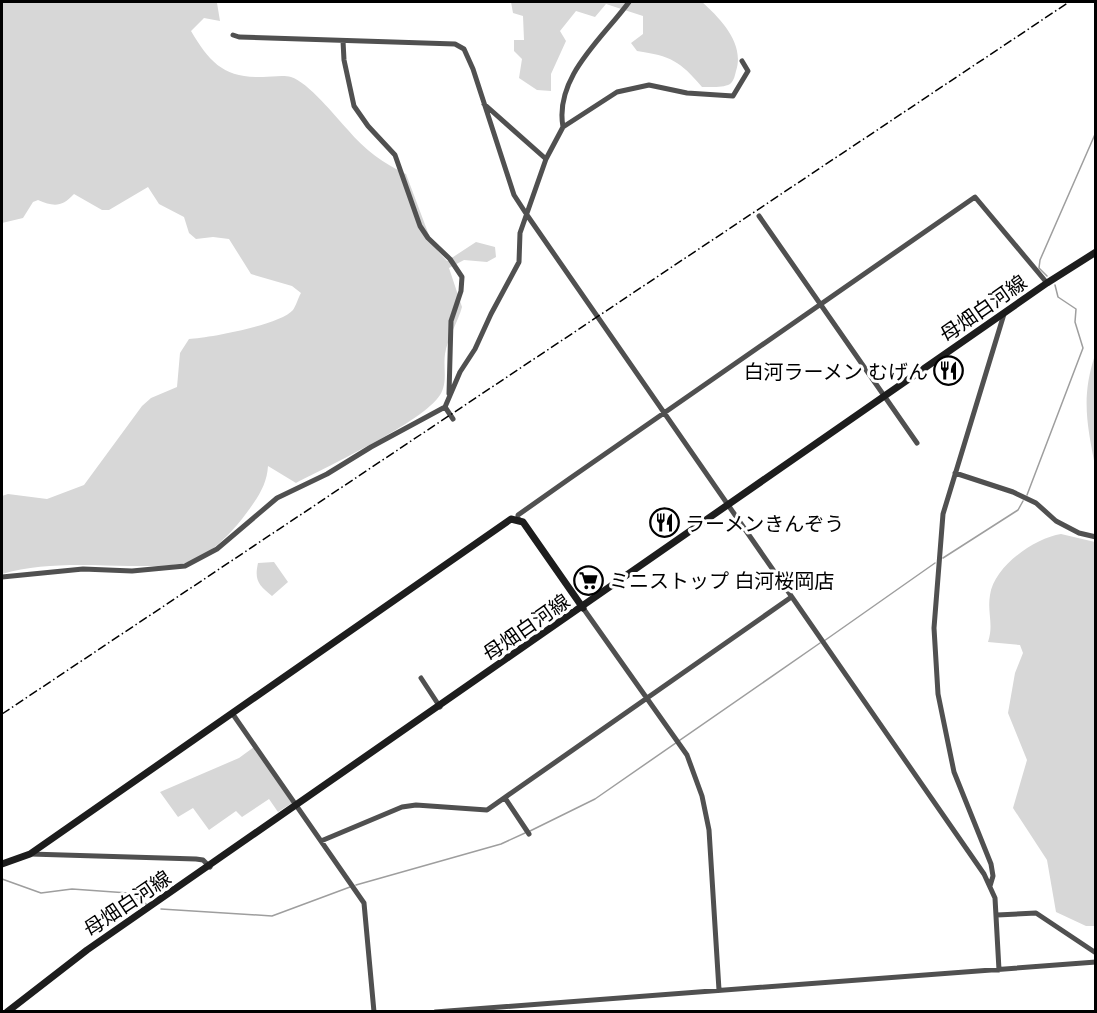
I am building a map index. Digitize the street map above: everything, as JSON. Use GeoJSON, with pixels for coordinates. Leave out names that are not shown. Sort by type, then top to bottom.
{"type":"FeatureCollection","features":[{"type":"Feature","properties":{"kind":"main road","name":"母畑白河線"},"geometry":{"type":"LineString","coordinates":[[7,1011],[87,950],[583,608],[1047,283],[1095,252]]}},
{"type":"Feature","properties":{"kind":"main road"},"geometry":{"type":"LineString","coordinates":[[2,864],[30,854],[511,519],[523,522],[583,608]]}},
{"type":"Feature","properties":{"kind":"street"},"geometry":{"type":"LineString","coordinates":[[563,127],[561,105],[576,69],[629,2]]}},
{"type":"Feature","properties":{"kind":"street"},"geometry":{"type":"LineString","coordinates":[[233,35],[461,46],[481,89],[514,195],[527,216],[990,886],[997,915],[999,970]]}},
{"type":"Feature","properties":{"kind":"street"},"geometry":{"type":"LineString","coordinates":[[344,41],[344,60],[354,106],[368,126],[395,155],[420,226],[450,259],[462,277],[461,291],[451,321],[449,397]]}},
{"type":"Feature","properties":{"kind":"street"},"geometry":{"type":"LineString","coordinates":[[2,577],[83,569],[132,571],[185,566],[217,549],[278,498],[327,474],[445,407],[519,262],[520,234],[546,159],[563,127],[617,92],[649,85],[687,93],[733,96],[748,71],[742,61]]}},
{"type":"Feature","properties":{"kind":"street"},"geometry":{"type":"LineString","coordinates":[[484,104],[546,159]]}},
{"type":"Feature","properties":{"kind":"street"},"geometry":{"type":"LineString","coordinates":[[518,519],[518,515],[975,197],[1047,283]]}},
{"type":"Feature","properties":{"kind":"street"},"geometry":{"type":"LineString","coordinates":[[759,216],[917,443]]}},
{"type":"Feature","properties":{"kind":"street"},"geometry":{"type":"LineString","coordinates":[[990,886],[993,876],[991,864],[954,772],[936,676],[935,599],[944,514],[1004,314]]}},
{"type":"Feature","properties":{"kind":"street"},"geometry":{"type":"LineString","coordinates":[[445,407],[453,419]]}},
{"type":"Feature","properties":{"kind":"street"},"geometry":{"type":"LineString","coordinates":[[955,473],[1013,492],[1036,503],[1056,521],[1080,533],[1095,537]]}},
{"type":"Feature","properties":{"kind":"street"},"geometry":{"type":"LineString","coordinates":[[321,841],[402,807],[416,805],[484,811],[790,598]]}},
{"type":"Feature","properties":{"kind":"street"},"geometry":{"type":"LineString","coordinates":[[583,608],[687,755],[706,814],[719,990]]}},
{"type":"Feature","properties":{"kind":"street"},"geometry":{"type":"LineString","coordinates":[[420,678],[440,707]]}},
{"type":"Feature","properties":{"kind":"street"},"geometry":{"type":"LineString","coordinates":[[232,713],[364,903],[374,1011]]}},
{"type":"Feature","properties":{"kind":"street"},"geometry":{"type":"LineString","coordinates":[[504,798],[529,834]]}},
{"type":"Feature","properties":{"kind":"street"},"geometry":{"type":"LineString","coordinates":[[30,854],[196,859],[203,860],[210,867]]}},
{"type":"Feature","properties":{"kind":"street"},"geometry":{"type":"LineString","coordinates":[[997,915],[1036,913],[1095,953]]}},
{"type":"Feature","properties":{"kind":"street"},"geometry":{"type":"LineString","coordinates":[[435,1011],[1095,962]]}},
{"type":"Feature","properties":{"kind":"street"},"geometry":{"type":"LineString","coordinates":[[545,1003],[546,1011]]}},
{"type":"Feature","properties":{"kind":"shaded area"},"geometry":{"type":"Polygon","coordinates":[[[2,2],[221,2],[217,3],[220,21],[204,18],[191,31],[212,60],[238,75],[288,76],[298,80],[321,100],[368,150],[382,161],[406,174],[433,246],[447,261],[476,242],[495,247],[496,257],[487,262],[464,260],[449,268],[462,307],[446,348],[445,380],[442,390],[430,406],[374,443],[296,483],[268,466],[262,488],[242,519],[212,550],[189,562],[160,566],[49,566],[2,574],[2,496],[8,494],[47,499],[84,485],[142,406],[151,398],[177,387],[180,353],[189,339],[227,333],[274,321],[293,310],[301,293],[292,286],[251,274],[229,239],[213,237],[196,239],[189,233],[184,217],[159,204],[148,187],[109,210],[102,210],[74,194],[58,204],[38,200],[33,202],[23,218],[2,223],[2,2]]]}},
{"type":"Feature","properties":{"kind":"shaded area"},"geometry":{"type":"Polygon","coordinates":[[[511,2],[702,2],[717,16],[734,42],[738,61],[734,78],[727,85],[702,87],[674,61],[637,51],[631,43],[643,34],[643,16],[606,4],[595,17],[576,11],[560,31],[566,41],[551,74],[551,91],[537,90],[519,78],[522,59],[514,51],[514,40],[524,40],[523,16],[513,13],[511,2]]]}},
{"type":"Feature","properties":{"kind":"shaded area"},"geometry":{"type":"Polygon","coordinates":[[[1095,355],[1095,466],[1088,423],[1087,398],[1095,355]]]}},
{"type":"Feature","properties":{"kind":"shaded area"},"geometry":{"type":"Polygon","coordinates":[[[1061,534],[1095,542],[1095,926],[1086,926],[1056,912],[1047,860],[1013,808],[1027,760],[1008,713],[1015,673],[1023,653],[1020,645],[988,642],[990,595],[999,574],[1007,564],[1028,547],[1061,534]]]}},
{"type":"Feature","properties":{"kind":"shaded area"},"geometry":{"type":"Polygon","coordinates":[[[274,562],[288,582],[272,596],[259,582],[257,569],[258,563],[274,562]]]}},
{"type":"Feature","properties":{"kind":"shaded area"},"geometry":{"type":"Polygon","coordinates":[[[254,747],[292,803],[278,812],[269,799],[242,817],[236,811],[209,830],[193,808],[178,817],[160,792],[239,758],[254,747]]]}},
{"type":"Feature","properties":{"kind":"waterway"},"geometry":{"type":"LineString","coordinates":[[1047,276],[1039,268],[1040,260],[1096,132]]}},
{"type":"Feature","properties":{"kind":"waterway"},"geometry":{"type":"LineString","coordinates":[[1027,495],[1083,348],[1075,322],[1076,309],[1058,297],[1055,285]]}},
{"type":"Feature","properties":{"kind":"waterway"},"geometry":{"type":"LineString","coordinates":[[943,558],[1018,510],[1023,501]]}},
{"type":"Feature","properties":{"kind":"waterway"},"geometry":{"type":"LineString","coordinates":[[824,641],[935,563]]}},
{"type":"Feature","properties":{"kind":"waterway"},"geometry":{"type":"LineString","coordinates":[[530,831],[595,799],[820,643]]}},
{"type":"Feature","properties":{"kind":"waterway"},"geometry":{"type":"LineString","coordinates":[[356,885],[501,844],[525,833]]}},
{"type":"Feature","properties":{"kind":"waterway"},"geometry":{"type":"LineString","coordinates":[[2,879],[41,893],[72,889],[128,893],[146,904]]}},
{"type":"Feature","properties":{"kind":"waterway"},"geometry":{"type":"LineString","coordinates":[[161,909],[272,916],[350,887]]}},
{"type":"Feature","properties":{"kind":"railway"},"geometry":{"type":"LineString","coordinates":[[2,714],[1069,2]]}},
{"type":"Feature","properties":{"kind":"place","name":"白河ラーメン むげん"},"geometry":{"type":"Point","coordinates":[949,371]}},
{"type":"Feature","properties":{"kind":"place","name":"ラーメンきんぞう"},"geometry":{"type":"Point","coordinates":[664,523]}},
{"type":"Feature","properties":{"kind":"place","name":"ミニストップ 白河桜岡店"},"geometry":{"type":"Point","coordinates":[588,580]}}]}
